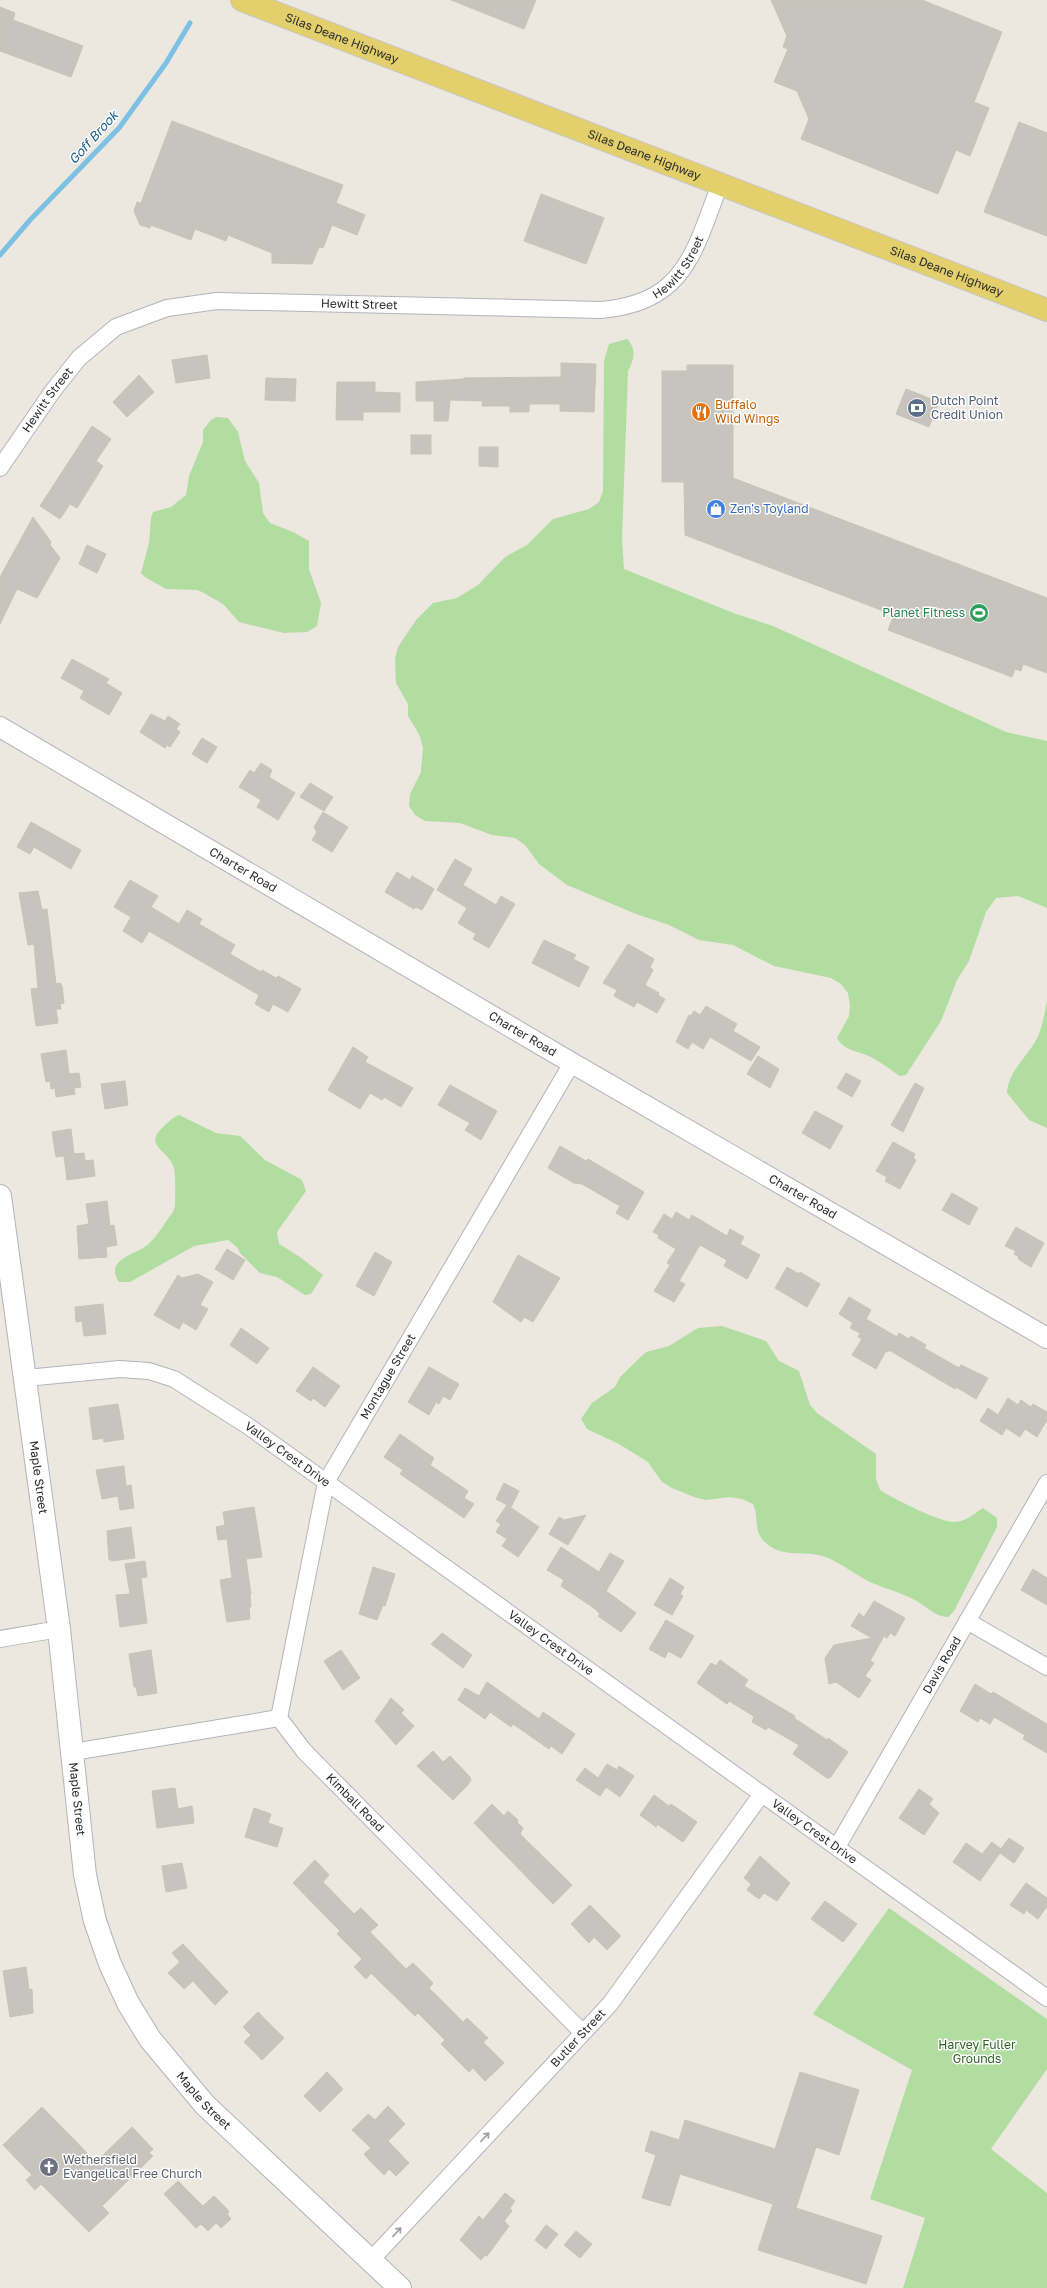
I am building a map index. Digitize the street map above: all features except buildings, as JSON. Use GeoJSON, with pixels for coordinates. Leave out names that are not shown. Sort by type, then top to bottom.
{"type":"FeatureCollection","features":[{"type":"Feature","properties":{"kind":"main road","name":"Silas Deane Highway"},"geometry":{"type":"LineString","coordinates":[[242,0],[1047,310]]}},
{"type":"Feature","properties":{"kind":"main road","name":"Maple Street"},"geometry":{"type":"LineString","coordinates":[[0,1196],[59,1629],[86,1883],[95,1921],[110,1964],[128,2003],[150,2038],[205,2105],[400,2288]]}},
{"type":"Feature","properties":{"kind":"street","name":"Hewitt Street"},"geometry":{"type":"LineString","coordinates":[[0,468],[52,392],[79,358],[116,328],[167,308],[217,301],[601,310],[623,308],[646,300],[668,286],[683,271],[696,248],[720,184]]}},
{"type":"Feature","properties":{"kind":"street","name":"Charter Road"},"geometry":{"type":"LineString","coordinates":[[0,727],[572,1063],[1047,1338]]}},
{"type":"Feature","properties":{"kind":"street","name":"Montague Street"},"geometry":{"type":"LineString","coordinates":[[279,1718],[326,1482],[572,1063]]}},
{"type":"Feature","properties":{"kind":"street","name":"Valley Crest Drive"},"geometry":{"type":"LineString","coordinates":[[26,1378],[120,1369],[149,1371],[174,1379],[248,1426],[761,1795],[1047,1998]]}},
{"type":"Feature","properties":{"kind":"street","name":"Davis Road"},"geometry":{"type":"LineString","coordinates":[[836,1847],[1047,1483]]}},
{"type":"Feature","properties":{"kind":"street"},"geometry":{"type":"LineString","coordinates":[[967,1621],[1047,1667]]}},
{"type":"Feature","properties":{"kind":"street"},"geometry":{"type":"LineString","coordinates":[[0,1639],[59,1629]]}},
{"type":"Feature","properties":{"kind":"street"},"geometry":{"type":"LineString","coordinates":[[73,1752],[279,1718]]}},
{"type":"Feature","properties":{"kind":"street","name":"Kimball Road"},"geometry":{"type":"LineString","coordinates":[[279,1718],[304,1751],[582,2032]]}},
{"type":"Feature","properties":{"kind":"street","name":"Butler Street"},"geometry":{"type":"LineString","coordinates":[[370,2261],[582,2032],[610,2004],[761,1795]]}},
{"type":"Feature","properties":{"kind":"green space"},"geometry":{"type":"Polygon","coordinates":[[[627,339],[632,347],[634,355],[628,371],[622,539],[624,569],[736,614],[773,626],[1006,732],[1047,741],[1047,908],[1018,896],[996,898],[986,912],[969,961],[957,980],[941,1021],[906,1075],[900,1076],[875,1059],[852,1050],[840,1042],[837,1038],[849,1016],[850,1005],[848,993],[841,984],[831,978],[774,966],[733,945],[699,940],[669,925],[636,914],[567,885],[539,864],[525,845],[515,838],[492,835],[460,823],[425,821],[415,815],[409,806],[410,794],[421,772],[423,748],[420,736],[408,716],[408,704],[396,683],[395,659],[398,647],[416,620],[433,603],[457,598],[478,585],[505,557],[527,545],[553,519],[589,509],[599,502],[603,491],[604,361],[609,344],[627,339]]]}},
{"type":"Feature","properties":{"kind":"green space"},"geometry":{"type":"Polygon","coordinates":[[[216,417],[228,418],[238,432],[245,461],[259,483],[263,513],[270,523],[293,532],[309,541],[309,569],[321,603],[317,626],[307,632],[284,633],[239,622],[223,604],[202,592],[197,590],[166,589],[145,577],[141,573],[149,543],[151,518],[153,512],[171,507],[186,495],[189,476],[203,442],[203,430],[211,420],[216,417]]]}},
{"type":"Feature","properties":{"kind":"green space"},"geometry":{"type":"Polygon","coordinates":[[[1047,1000],[1047,1128],[1029,1120],[1007,1093],[1010,1079],[1038,1037],[1047,1000]]]}},
{"type":"Feature","properties":{"kind":"green space"},"geometry":{"type":"Polygon","coordinates":[[[179,1115],[216,1133],[240,1136],[265,1160],[302,1180],[306,1191],[277,1232],[279,1244],[300,1257],[323,1275],[311,1294],[305,1295],[277,1277],[260,1273],[240,1253],[237,1247],[228,1240],[194,1246],[130,1282],[119,1282],[115,1275],[115,1268],[118,1263],[122,1259],[150,1243],[173,1212],[175,1206],[174,1168],[172,1162],[156,1144],[155,1139],[162,1128],[179,1115]]]}},
{"type":"Feature","properties":{"kind":"green space"},"geometry":{"type":"Polygon","coordinates":[[[722,1326],[766,1341],[779,1361],[799,1371],[810,1405],[817,1413],[876,1454],[876,1479],[880,1490],[895,1499],[939,1519],[959,1522],[970,1517],[983,1508],[997,1518],[997,1527],[954,1611],[948,1617],[934,1613],[917,1601],[868,1581],[838,1563],[821,1555],[789,1553],[774,1549],[759,1535],[753,1504],[742,1499],[730,1497],[706,1500],[672,1488],[662,1482],[648,1462],[619,1444],[587,1429],[581,1419],[592,1403],[615,1387],[620,1377],[646,1352],[669,1346],[698,1328],[722,1326]]]}},
{"type":"Feature","properties":{"kind":"green space","name":"Harvey Fuller Grounds"},"geometry":{"type":"Polygon","coordinates":[[[889,1908],[1047,2019],[1047,2069],[991,2149],[1047,2193],[1047,2288],[903,2288],[925,2218],[870,2199],[912,2070],[813,2014],[889,1908]]]}},
{"type":"Feature","properties":{"kind":"waterway","name":"Goff Brook"},"geometry":{"type":"LineString","coordinates":[[0,255],[30,220],[119,128],[166,63],[190,23]]}},
{"type":"Feature","properties":{"kind":"place","name":"Dutch Point Credit Union"},"geometry":{"type":"Point","coordinates":[917,408]}},
{"type":"Feature","properties":{"kind":"place","name":"Buffalo Wild Wings"},"geometry":{"type":"Point","coordinates":[701,412]}},
{"type":"Feature","properties":{"kind":"place","name":"Zen's Toyland"},"geometry":{"type":"Point","coordinates":[716,509]}},
{"type":"Feature","properties":{"kind":"place","name":"Planet Fitness"},"geometry":{"type":"Point","coordinates":[979,613]}},
{"type":"Feature","properties":{"kind":"place","name":"Wethersfield Evangelical Free Church"},"geometry":{"type":"Point","coordinates":[49,2167]}}]}
